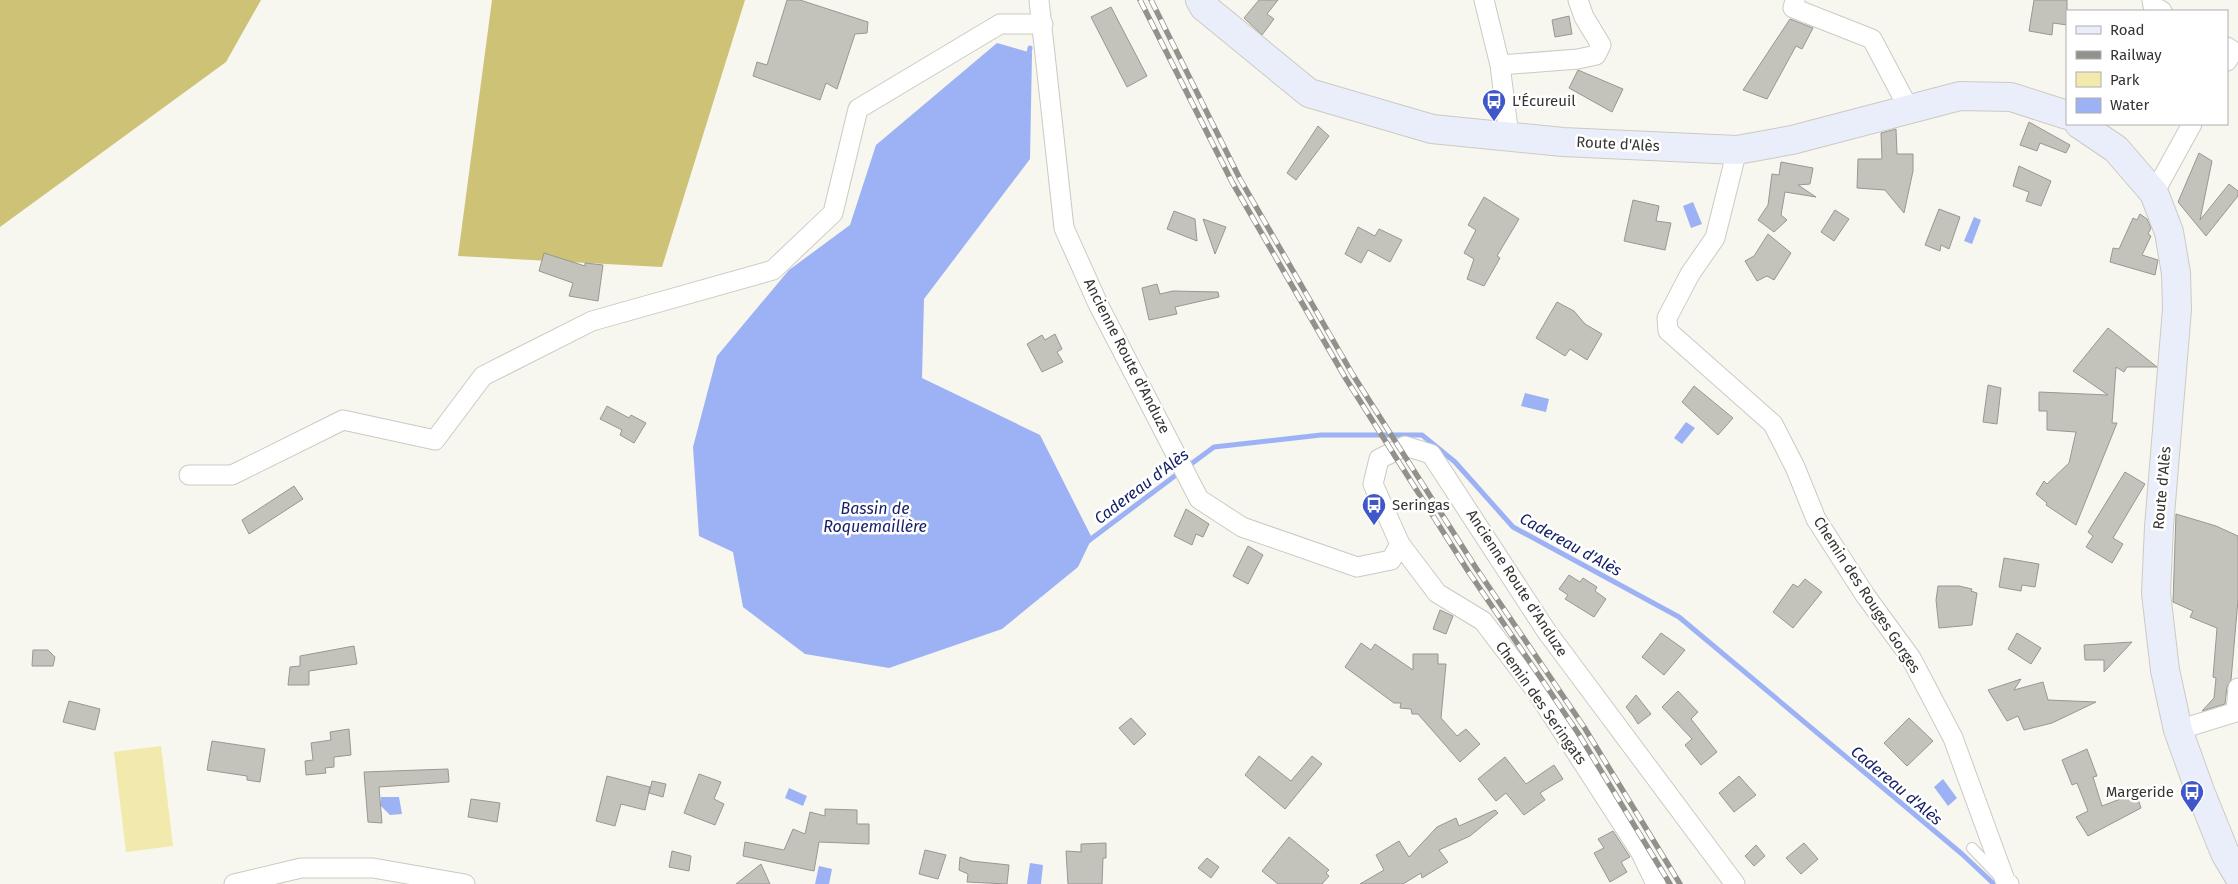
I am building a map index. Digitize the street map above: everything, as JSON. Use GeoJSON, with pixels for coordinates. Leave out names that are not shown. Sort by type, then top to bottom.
{"type":"FeatureCollection","features":[{"type":"Feature","properties":{"kind":"main road","name":"Route d'Alès"},"geometry":{"type":"LineString","coordinates":[[1200,0],[1204,8],[1309,93],[1432,128],[1564,142],[1737,150],[1792,140],[1960,96],[2011,97],[2066,115]]}},
{"type":"Feature","properties":{"kind":"main road","name":"Route d'Alès"},"geometry":{"type":"LineString","coordinates":[[2080,125],[2116,150],[2154,192],[2169,232],[2176,272],[2177,309],[2159,527],[2156,594],[2165,670],[2178,730],[2224,853],[2238,875]]}},
{"type":"Feature","properties":{"kind":"street","name":"Ancienne Route d'Anduze"},"geometry":{"type":"LineString","coordinates":[[1039,0],[1064,228],[1100,306],[1170,439],[1199,499],[1242,527],[1357,567],[1391,560],[1400,544],[1373,484],[1379,459],[1404,446],[1431,454],[1547,632],[1735,884]]}},
{"type":"Feature","properties":{"kind":"street"},"geometry":{"type":"LineString","coordinates":[[1484,0],[1500,65],[1509,136]]}},
{"type":"Feature","properties":{"kind":"street"},"geometry":{"type":"LineString","coordinates":[[1500,65],[1578,59],[1596,55],[1601,45],[1584,17],[1578,0]]}},
{"type":"Feature","properties":{"kind":"street"},"geometry":{"type":"LineString","coordinates":[[1795,0],[1793,8],[1872,39],[1909,109]]}},
{"type":"Feature","properties":{"kind":"street"},"geometry":{"type":"LineString","coordinates":[[2152,0],[2152,6],[2160,10]]}},
{"type":"Feature","properties":{"kind":"street"},"geometry":{"type":"LineString","coordinates":[[189,475],[232,475],[344,420],[435,440],[483,376],[592,321],[772,270],[832,213],[858,109],[1000,24],[1043,24]]}},
{"type":"Feature","properties":{"kind":"street"},"geometry":{"type":"LineString","coordinates":[[2228,48],[2233,50],[2228,59]]}},
{"type":"Feature","properties":{"kind":"street"},"geometry":{"type":"LineString","coordinates":[[2154,192],[2191,125]]}},
{"type":"Feature","properties":{"kind":"street","name":"Chemin des Rouges Gorges"},"geometry":{"type":"LineString","coordinates":[[1737,150],[1715,238],[1690,274],[1667,318],[1668,331],[1773,424],[1795,467],[1816,519],[1865,595],[1911,658],[1953,738],[2007,883]]}},
{"type":"Feature","properties":{"kind":"street","name":"Chemin des Seringats"},"geometry":{"type":"LineString","coordinates":[[1400,544],[1437,593],[1483,621],[1537,692],[1640,851],[1656,884]]}},
{"type":"Feature","properties":{"kind":"street"},"geometry":{"type":"LineString","coordinates":[[2178,730],[2237,712],[2238,688]]}},
{"type":"Feature","properties":{"kind":"street"},"geometry":{"type":"LineString","coordinates":[[234,884],[301,868],[373,868],[465,884]]}},
{"type":"Feature","properties":{"kind":"lane"},"geometry":{"type":"LineString","coordinates":[[1972,848],[2007,883]]}},
{"type":"Feature","properties":{"kind":"green space"},"geometry":{"type":"Polygon","coordinates":[[[161,746],[173,846],[126,852],[114,752],[161,746]]]}},
{"type":"Feature","properties":{"kind":"shaded area"},"geometry":{"type":"Polygon","coordinates":[[[0,0],[261,0],[226,62],[0,227],[0,0]]]}},
{"type":"Feature","properties":{"kind":"shaded area"},"geometry":{"type":"Polygon","coordinates":[[[492,0],[745,0],[662,267],[458,256],[492,0]]]}},
{"type":"Feature","properties":{"kind":"water","name":"Bassin de Roquemaillère"},"geometry":{"type":"Polygon","coordinates":[[[997,43],[1032,53],[1030,159],[924,299],[922,378],[1040,435],[1092,538],[1078,567],[1002,629],[889,668],[805,654],[743,607],[733,552],[699,536],[693,447],[717,356],[789,270],[850,225],[876,145],[997,43]]]}},
{"type":"Feature","properties":{"kind":"water"},"geometry":{"type":"Polygon","coordinates":[[[1693,202],[1702,224],[1691,228],[1683,206],[1693,202]]]}},
{"type":"Feature","properties":{"kind":"water"},"geometry":{"type":"Polygon","coordinates":[[[1974,217],[1981,220],[1972,244],[1964,241],[1974,217]]]}},
{"type":"Feature","properties":{"kind":"water"},"geometry":{"type":"Polygon","coordinates":[[[1525,393],[1549,399],[1546,412],[1521,406],[1525,393]]]}},
{"type":"Feature","properties":{"kind":"water"},"geometry":{"type":"Polygon","coordinates":[[[1686,422],[1695,428],[1682,444],[1674,438],[1686,422]]]}},
{"type":"Feature","properties":{"kind":"water"},"geometry":{"type":"Polygon","coordinates":[[[1943,779],[1957,798],[1948,806],[1934,787],[1943,779]]]}},
{"type":"Feature","properties":{"kind":"water"},"geometry":{"type":"Polygon","coordinates":[[[789,788],[807,796],[803,806],[785,798],[789,788]]]}},
{"type":"Feature","properties":{"kind":"water"},"geometry":{"type":"Polygon","coordinates":[[[381,797],[399,797],[402,814],[390,815],[381,806],[381,797]]]}},
{"type":"Feature","properties":{"kind":"water"},"geometry":{"type":"Polygon","coordinates":[[[1030,863],[1043,865],[1041,884],[1027,884],[1030,863]]]}},
{"type":"Feature","properties":{"kind":"water"},"geometry":{"type":"Polygon","coordinates":[[[819,866],[832,869],[829,884],[815,884],[819,866]]]}},
{"type":"Feature","properties":{"kind":"building"},"geometry":{"type":"Polygon","coordinates":[[[787,0],[800,0],[868,22],[867,33],[855,34],[837,89],[826,83],[820,100],[753,76],[757,62],[767,65],[787,0]]]}},
{"type":"Feature","properties":{"kind":"building"},"geometry":{"type":"Polygon","coordinates":[[[1259,0],[1278,0],[1267,14],[1274,19],[1262,35],[1244,18],[1259,0]]]}},
{"type":"Feature","properties":{"kind":"building"},"geometry":{"type":"Polygon","coordinates":[[[2034,0],[2067,0],[2066,25],[2053,23],[2052,35],[2029,31],[2034,0]]]}},
{"type":"Feature","properties":{"kind":"building"},"geometry":{"type":"Polygon","coordinates":[[[1111,7],[1147,76],[1127,87],[1091,17],[1111,7]]]}},
{"type":"Feature","properties":{"kind":"building"},"geometry":{"type":"Polygon","coordinates":[[[1569,16],[1572,34],[1555,37],[1552,20],[1569,16]]]}},
{"type":"Feature","properties":{"kind":"building"},"geometry":{"type":"Polygon","coordinates":[[[1790,19],[1813,28],[1802,49],[1796,46],[1767,99],[1743,90],[1790,19]]]}},
{"type":"Feature","properties":{"kind":"building"},"geometry":{"type":"Polygon","coordinates":[[[1578,70],[1623,89],[1612,112],[1569,88],[1578,70]]]}},
{"type":"Feature","properties":{"kind":"building"},"geometry":{"type":"Polygon","coordinates":[[[2029,122],[2070,145],[2066,153],[2040,143],[2037,151],[2020,145],[2029,122]]]}},
{"type":"Feature","properties":{"kind":"building"},"geometry":{"type":"Polygon","coordinates":[[[1318,126],[1329,136],[1296,180],[1287,173],[1318,126]]]}},
{"type":"Feature","properties":{"kind":"building"},"geometry":{"type":"Polygon","coordinates":[[[1896,129],[1897,154],[1913,154],[1913,171],[1904,213],[1885,190],[1857,188],[1858,159],[1882,159],[1881,133],[1896,129]]]}},
{"type":"Feature","properties":{"kind":"building"},"geometry":{"type":"Polygon","coordinates":[[[2199,153],[2212,161],[2200,220],[2229,184],[2238,191],[2238,196],[2206,236],[2178,202],[2199,153]]]}},
{"type":"Feature","properties":{"kind":"building"},"geometry":{"type":"Polygon","coordinates":[[[1781,162],[1813,168],[1810,184],[1798,185],[1816,197],[1785,192],[1781,215],[1787,220],[1774,232],[1758,220],[1768,205],[1772,174],[1779,175],[1781,162]]]}},
{"type":"Feature","properties":{"kind":"building"},"geometry":{"type":"Polygon","coordinates":[[[2019,166],[2051,181],[2041,206],[2026,201],[2029,192],[2013,186],[2019,166]]]}},
{"type":"Feature","properties":{"kind":"building"},"geometry":{"type":"Polygon","coordinates":[[[1484,197],[1519,219],[1497,256],[1500,258],[1484,286],[1467,279],[1474,259],[1464,253],[1476,230],[1468,225],[1484,197]]]}},
{"type":"Feature","properties":{"kind":"building"},"geometry":{"type":"Polygon","coordinates":[[[1633,200],[1659,206],[1656,221],[1671,223],[1665,250],[1624,241],[1633,200]]]}},
{"type":"Feature","properties":{"kind":"building"},"geometry":{"type":"Polygon","coordinates":[[[1939,209],[1960,217],[1949,249],[1941,245],[1940,251],[1925,245],[1939,209]]]}},
{"type":"Feature","properties":{"kind":"building"},"geometry":{"type":"Polygon","coordinates":[[[1835,210],[1849,219],[1834,241],[1821,232],[1835,210]]]}},
{"type":"Feature","properties":{"kind":"building"},"geometry":{"type":"Polygon","coordinates":[[[1174,211],[1195,219],[1197,241],[1167,229],[1174,211]]]}},
{"type":"Feature","properties":{"kind":"building"},"geometry":{"type":"Polygon","coordinates":[[[2140,214],[2147,219],[2151,228],[2148,234],[2151,236],[2142,255],[2158,260],[2155,275],[2110,262],[2113,248],[2119,249],[2133,218],[2137,220],[2140,214]]]}},
{"type":"Feature","properties":{"kind":"building"},"geometry":{"type":"Polygon","coordinates":[[[1203,219],[1226,227],[1215,254],[1203,219]]]}},
{"type":"Feature","properties":{"kind":"building"},"geometry":{"type":"Polygon","coordinates":[[[1358,227],[1375,236],[1379,229],[1402,240],[1390,262],[1368,250],[1361,263],[1345,254],[1358,227]]]}},
{"type":"Feature","properties":{"kind":"building"},"geometry":{"type":"Polygon","coordinates":[[[1768,234],[1791,253],[1774,280],[1767,276],[1757,281],[1745,261],[1754,256],[1768,234]]]}},
{"type":"Feature","properties":{"kind":"building"},"geometry":{"type":"Polygon","coordinates":[[[544,253],[585,266],[585,263],[603,265],[598,301],[569,296],[573,283],[539,271],[544,253]]]}},
{"type":"Feature","properties":{"kind":"building"},"geometry":{"type":"Polygon","coordinates":[[[1157,284],[1160,294],[1173,291],[1218,292],[1219,297],[1175,307],[1177,314],[1149,320],[1142,288],[1157,284]]]}},
{"type":"Feature","properties":{"kind":"building"},"geometry":{"type":"Polygon","coordinates":[[[1557,302],[1574,311],[1585,324],[1602,334],[1587,360],[1570,349],[1565,356],[1536,338],[1557,302]]]}},
{"type":"Feature","properties":{"kind":"building"},"geometry":{"type":"Polygon","coordinates":[[[2108,328],[2157,367],[2127,367],[2124,372],[2116,367],[2112,423],[2117,423],[2076,525],[2046,505],[2047,503],[2036,494],[2044,481],[2047,484],[2069,463],[2076,432],[2047,430],[2047,411],[2039,411],[2039,392],[2108,395],[2073,371],[2108,328]]]}},
{"type":"Feature","properties":{"kind":"building"},"geometry":{"type":"Polygon","coordinates":[[[1055,334],[1062,349],[1057,352],[1063,362],[1042,372],[1027,344],[1042,335],[1045,340],[1055,334]]]}},
{"type":"Feature","properties":{"kind":"building"},"geometry":{"type":"Polygon","coordinates":[[[1988,385],[2001,388],[1997,424],[1983,422],[1988,385]]]}},
{"type":"Feature","properties":{"kind":"building"},"geometry":{"type":"Polygon","coordinates":[[[1694,386],[1733,418],[1718,435],[1682,402],[1694,386]]]}},
{"type":"Feature","properties":{"kind":"building"},"geometry":{"type":"Polygon","coordinates":[[[607,406],[629,418],[631,415],[646,423],[634,443],[620,435],[622,430],[600,419],[607,406]]]}},
{"type":"Feature","properties":{"kind":"building"},"geometry":{"type":"Polygon","coordinates":[[[2125,472],[2145,484],[2113,538],[2123,544],[2112,563],[2086,547],[2093,536],[2088,532],[2125,472]]]}},
{"type":"Feature","properties":{"kind":"building"},"geometry":{"type":"Polygon","coordinates":[[[294,486],[303,499],[249,534],[242,520],[294,486]]]}},
{"type":"Feature","properties":{"kind":"building"},"geometry":{"type":"Polygon","coordinates":[[[1186,509],[1209,524],[1203,537],[1196,534],[1192,545],[1174,536],[1186,509]]]}},
{"type":"Feature","properties":{"kind":"building"},"geometry":{"type":"Polygon","coordinates":[[[2176,514],[2216,526],[2238,536],[2238,600],[2231,680],[2227,687],[2225,704],[2202,711],[2214,698],[2216,678],[2213,677],[2217,628],[2190,617],[2193,611],[2173,602],[2176,514]]]}},
{"type":"Feature","properties":{"kind":"building"},"geometry":{"type":"Polygon","coordinates":[[[1248,546],[1263,555],[1248,584],[1233,576],[1248,546]]]}},
{"type":"Feature","properties":{"kind":"building"},"geometry":{"type":"Polygon","coordinates":[[[2004,558],[2039,564],[2035,587],[2022,585],[2021,591],[1999,587],[2004,558]]]}},
{"type":"Feature","properties":{"kind":"building"},"geometry":{"type":"Polygon","coordinates":[[[1569,575],[1580,582],[1583,578],[1597,587],[1595,591],[1606,599],[1594,617],[1565,599],[1568,595],[1559,589],[1569,575]]]}},
{"type":"Feature","properties":{"kind":"building"},"geometry":{"type":"Polygon","coordinates":[[[1805,579],[1822,592],[1793,628],[1773,612],[1793,584],[1798,587],[1805,579]]]}},
{"type":"Feature","properties":{"kind":"building"},"geometry":{"type":"Polygon","coordinates":[[[1938,586],[1959,586],[1972,589],[1971,591],[1977,593],[1972,625],[1939,628],[1936,600],[1938,586]]]}},
{"type":"Feature","properties":{"kind":"building"},"geometry":{"type":"Polygon","coordinates":[[[1440,610],[1453,616],[1446,634],[1433,629],[1440,610]]]}},
{"type":"Feature","properties":{"kind":"building"},"geometry":{"type":"Polygon","coordinates":[[[1661,633],[1685,650],[1664,675],[1642,657],[1661,633]]]}},
{"type":"Feature","properties":{"kind":"building"},"geometry":{"type":"Polygon","coordinates":[[[2017,633],[2041,648],[2031,664],[2008,649],[2017,633]]]}},
{"type":"Feature","properties":{"kind":"building"},"geometry":{"type":"Polygon","coordinates":[[[2132,642],[2104,672],[2104,660],[2085,660],[2084,645],[2132,642]]]}},
{"type":"Feature","properties":{"kind":"building"},"geometry":{"type":"Polygon","coordinates":[[[1361,643],[1371,650],[1375,644],[1413,670],[1413,654],[1438,654],[1438,664],[1446,664],[1441,718],[1457,736],[1466,729],[1480,744],[1460,762],[1418,714],[1412,714],[1411,709],[1400,708],[1401,703],[1394,703],[1345,667],[1361,643]]]}},
{"type":"Feature","properties":{"kind":"building"},"geometry":{"type":"Polygon","coordinates":[[[354,646],[357,664],[309,671],[309,685],[288,685],[290,667],[300,666],[300,656],[354,646]]]}},
{"type":"Feature","properties":{"kind":"building"},"geometry":{"type":"Polygon","coordinates":[[[33,650],[48,650],[55,657],[53,666],[32,666],[33,650]]]}},
{"type":"Feature","properties":{"kind":"building"},"geometry":{"type":"Polygon","coordinates":[[[2021,679],[2014,690],[2043,682],[2048,700],[2096,702],[2052,723],[2024,730],[2018,716],[2007,721],[1988,690],[2021,679]]]}},
{"type":"Feature","properties":{"kind":"building"},"geometry":{"type":"Polygon","coordinates":[[[1678,691],[1698,712],[1691,719],[1717,752],[1701,765],[1685,745],[1692,739],[1662,707],[1678,691]]]}},
{"type":"Feature","properties":{"kind":"building"},"geometry":{"type":"Polygon","coordinates":[[[1636,695],[1651,714],[1638,724],[1626,707],[1636,695]]]}},
{"type":"Feature","properties":{"kind":"building"},"geometry":{"type":"Polygon","coordinates":[[[69,701],[100,709],[95,730],[63,722],[69,701]]]}},
{"type":"Feature","properties":{"kind":"building"},"geometry":{"type":"Polygon","coordinates":[[[1131,718],[1146,734],[1134,745],[1119,728],[1131,718]]]}},
{"type":"Feature","properties":{"kind":"building"},"geometry":{"type":"Polygon","coordinates":[[[1909,718],[1933,741],[1907,766],[1884,743],[1909,718]]]}},
{"type":"Feature","properties":{"kind":"building"},"geometry":{"type":"Polygon","coordinates":[[[349,729],[351,755],[334,757],[334,767],[325,768],[326,773],[306,775],[305,761],[313,760],[311,743],[331,740],[330,732],[349,729]]]}},
{"type":"Feature","properties":{"kind":"building"},"geometry":{"type":"Polygon","coordinates":[[[212,741],[265,749],[260,782],[247,780],[247,776],[207,770],[212,741]]]}},
{"type":"Feature","properties":{"kind":"building"},"geometry":{"type":"Polygon","coordinates":[[[2087,749],[2097,776],[2093,777],[2102,806],[2136,793],[2141,808],[2088,836],[2076,817],[2088,811],[2077,783],[2072,785],[2062,760],[2087,749]]]}},
{"type":"Feature","properties":{"kind":"building"},"geometry":{"type":"Polygon","coordinates":[[[1259,756],[1291,781],[1312,756],[1322,764],[1285,809],[1245,775],[1259,756]]]}},
{"type":"Feature","properties":{"kind":"building"},"geometry":{"type":"Polygon","coordinates":[[[1505,757],[1526,784],[1554,765],[1563,779],[1540,793],[1545,800],[1524,815],[1506,793],[1496,801],[1478,779],[1505,757]]]}},
{"type":"Feature","properties":{"kind":"building"},"geometry":{"type":"Polygon","coordinates":[[[448,769],[449,782],[379,787],[382,823],[368,822],[364,772],[448,769]]]}},
{"type":"Feature","properties":{"kind":"building"},"geometry":{"type":"Polygon","coordinates":[[[699,774],[721,782],[714,799],[724,804],[715,825],[684,813],[699,774]]]}},
{"type":"Feature","properties":{"kind":"building"},"geometry":{"type":"Polygon","coordinates":[[[607,776],[650,787],[645,810],[621,804],[615,826],[596,821],[607,776]]]}},
{"type":"Feature","properties":{"kind":"building"},"geometry":{"type":"Polygon","coordinates":[[[1739,776],[1756,795],[1734,812],[1719,793],[1739,776]]]}},
{"type":"Feature","properties":{"kind":"building"},"geometry":{"type":"Polygon","coordinates":[[[652,781],[666,784],[663,797],[649,793],[652,781]]]}},
{"type":"Feature","properties":{"kind":"building"},"geometry":{"type":"Polygon","coordinates":[[[471,799],[500,803],[497,822],[468,817],[471,799]]]}},
{"type":"Feature","properties":{"kind":"building"},"geometry":{"type":"Polygon","coordinates":[[[825,809],[857,810],[857,824],[869,824],[869,844],[819,842],[814,871],[743,856],[745,842],[784,850],[793,829],[805,834],[810,812],[825,816],[825,809]]]}},
{"type":"Feature","properties":{"kind":"building"},"geometry":{"type":"Polygon","coordinates":[[[1495,810],[1498,813],[1470,836],[1439,850],[1448,862],[1422,878],[1421,873],[1403,884],[1360,884],[1384,870],[1376,855],[1399,841],[1409,857],[1437,827],[1456,818],[1459,826],[1495,810]]]}},
{"type":"Feature","properties":{"kind":"building"},"geometry":{"type":"Polygon","coordinates":[[[1613,831],[1630,857],[1621,862],[1627,872],[1610,882],[1594,853],[1604,848],[1598,839],[1613,831]]]}},
{"type":"Feature","properties":{"kind":"building"},"geometry":{"type":"Polygon","coordinates":[[[1289,837],[1329,870],[1326,873],[1329,876],[1322,884],[1278,884],[1262,871],[1289,837]]]}},
{"type":"Feature","properties":{"kind":"building"},"geometry":{"type":"Polygon","coordinates":[[[1106,843],[1106,858],[1103,858],[1102,884],[1068,884],[1066,851],[1081,852],[1081,844],[1106,843]]]}},
{"type":"Feature","properties":{"kind":"building"},"geometry":{"type":"Polygon","coordinates":[[[1804,843],[1818,859],[1801,874],[1786,858],[1804,843]]]}},
{"type":"Feature","properties":{"kind":"building"},"geometry":{"type":"Polygon","coordinates":[[[1756,845],[1765,856],[1754,866],[1745,856],[1756,845]]]}},
{"type":"Feature","properties":{"kind":"building"},"geometry":{"type":"Polygon","coordinates":[[[925,850],[946,855],[938,879],[919,874],[925,850]]]}},
{"type":"Feature","properties":{"kind":"building"},"geometry":{"type":"Polygon","coordinates":[[[672,851],[691,856],[689,871],[669,867],[672,851]]]}},
{"type":"Feature","properties":{"kind":"building"},"geometry":{"type":"Polygon","coordinates":[[[960,857],[971,861],[1009,865],[1007,884],[967,882],[968,874],[959,870],[960,857]]]}},
{"type":"Feature","properties":{"kind":"building"},"geometry":{"type":"Polygon","coordinates":[[[1207,858],[1219,867],[1211,878],[1198,868],[1207,858]]]}},
{"type":"Feature","properties":{"kind":"building"},"geometry":{"type":"Polygon","coordinates":[[[761,864],[770,884],[736,884],[761,864]]]}},
{"type":"Feature","properties":{"kind":"waterway","name":"Cadereau d'Alès"},"geometry":{"type":"LineString","coordinates":[[1028,58],[1030,48]]}},
{"type":"Feature","properties":{"kind":"waterway","name":"Cadereau d'Alès"},"geometry":{"type":"LineString","coordinates":[[1187,467],[1214,447],[1321,435],[1422,435],[1455,462],[1513,527],[1679,617],[1962,854],[1994,884]]}},
{"type":"Feature","properties":{"kind":"waterway","name":"Cadereau d'Alès"},"geometry":{"type":"LineString","coordinates":[[1087,542],[1180,472]]}},
{"type":"Feature","properties":{"kind":"railway"},"geometry":{"type":"LineString","coordinates":[[1140,0],[1232,182],[1346,379],[1468,571],[1578,733],[1670,884]]}},
{"type":"Feature","properties":{"kind":"railway"},"geometry":{"type":"LineString","coordinates":[[1151,0],[1240,179],[1353,375],[1476,568],[1584,727],[1680,884]]}},
{"type":"Feature","properties":{"kind":"place","name":"L'Écureuil"},"geometry":{"type":"Point","coordinates":[1494,122]}},
{"type":"Feature","properties":{"kind":"place","name":"Seringas"},"geometry":{"type":"Point","coordinates":[1374,526]}},
{"type":"Feature","properties":{"kind":"place","name":"Margeride"},"geometry":{"type":"Point","coordinates":[2192,813]}}]}
